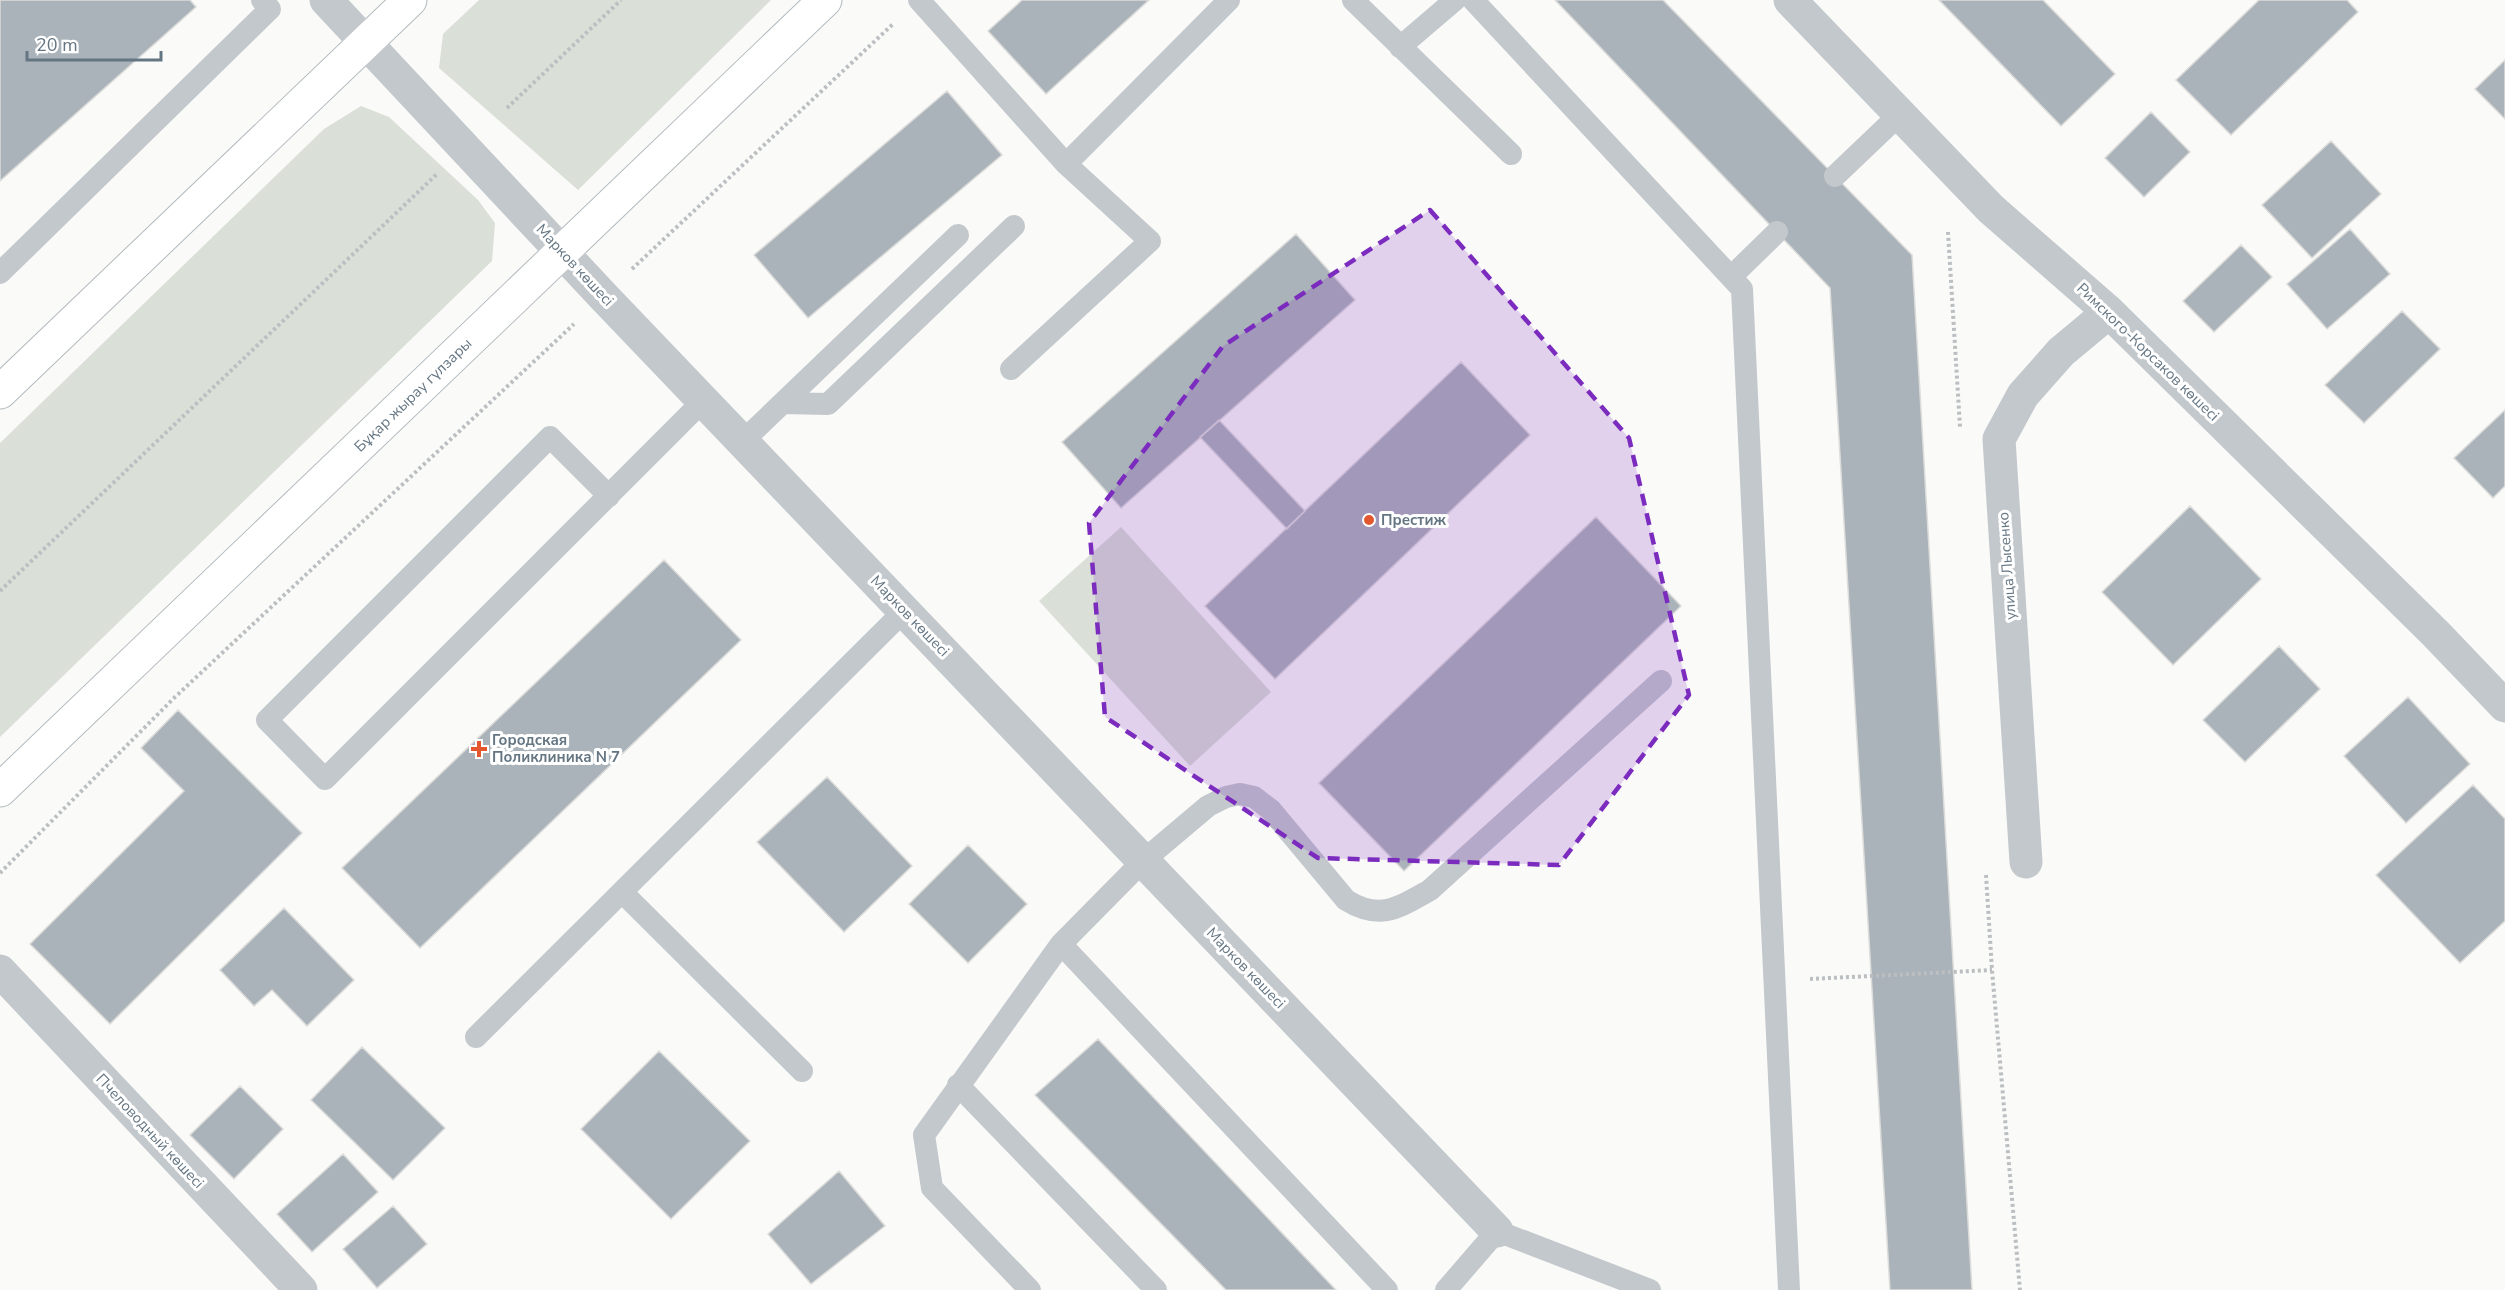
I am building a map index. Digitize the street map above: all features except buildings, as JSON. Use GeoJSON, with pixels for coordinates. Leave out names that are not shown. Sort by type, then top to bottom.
{"type":"FeatureCollection","features":[{"type":"Feature","properties":{"kind":"street","name":"Марков көшесі"},"geometry":{"type":"LineString","coordinates":[[326,0],[603,296],[1497,1231]]}},
{"type":"Feature","properties":{"kind":"street"},"geometry":{"type":"LineString","coordinates":[[0,392],[410,0]]}},
{"type":"Feature","properties":{"kind":"street","name":"Бұқар жырау гүлзары"},"geometry":{"type":"LineString","coordinates":[[0,790],[825,0]]}},
{"type":"Feature","properties":{"kind":"street","name":"Римского-Корсаков көшесі"},"geometry":{"type":"LineString","coordinates":[[1792,1],[1991,209],[2109,312],[2436,634],[2505,706]]}},
{"type":"Feature","properties":{"kind":"street","name":"улица Лысенко"},"geometry":{"type":"LineString","coordinates":[[2026,862],[1999,439],[2023,394],[2061,352],[2109,312]]}},
{"type":"Feature","properties":{"kind":"street","name":"Пчеловодный көшесі"},"geometry":{"type":"LineString","coordinates":[[0,971],[301,1290]]}},
{"type":"Feature","properties":{"kind":"lane"},"geometry":{"type":"LineString","coordinates":[[0,273],[270,9],[262,0]]}},
{"type":"Feature","properties":{"kind":"lane"},"geometry":{"type":"LineString","coordinates":[[919,0],[1066,164],[1150,241],[1011,369]]}},
{"type":"Feature","properties":{"kind":"lane"},"geometry":{"type":"LineString","coordinates":[[1066,164],[1229,0]]}},
{"type":"Feature","properties":{"kind":"lane"},"geometry":{"type":"LineString","coordinates":[[1353,0],[1511,154]]}},
{"type":"Feature","properties":{"kind":"lane"},"geometry":{"type":"LineString","coordinates":[[1400,47],[1455,0]]}},
{"type":"Feature","properties":{"kind":"lane"},"geometry":{"type":"LineString","coordinates":[[1473,0],[1742,289],[1789,1290]]}},
{"type":"Feature","properties":{"kind":"lane"},"geometry":{"type":"LineString","coordinates":[[1835,176],[1900,114]]}},
{"type":"Feature","properties":{"kind":"lane"},"geometry":{"type":"LineString","coordinates":[[783,404],[828,404],[1014,226]]}},
{"type":"Feature","properties":{"kind":"lane"},"geometry":{"type":"LineString","coordinates":[[1731,277],[1777,232]]}},
{"type":"Feature","properties":{"kind":"lane"},"geometry":{"type":"LineString","coordinates":[[743,441],[958,235]]}},
{"type":"Feature","properties":{"kind":"lane"},"geometry":{"type":"LineString","coordinates":[[609,496],[550,438],[267,720],[325,779],[609,496],[704,400]]}},
{"type":"Feature","properties":{"kind":"lane"},"geometry":{"type":"LineString","coordinates":[[476,1037],[905,610]]}},
{"type":"Feature","properties":{"kind":"lane"},"geometry":{"type":"LineString","coordinates":[[1030,1290],[932,1188],[924,1135],[1061,944],[1144,860],[1208,806],[1226,797],[1240,795],[1254,797],[1271,810],[1346,900],[1359,908],[1375,912],[1399,908],[1430,890],[1661,681]]}},
{"type":"Feature","properties":{"kind":"lane"},"geometry":{"type":"LineString","coordinates":[[622,892],[802,1071]]}},
{"type":"Feature","properties":{"kind":"lane"},"geometry":{"type":"LineString","coordinates":[[1061,944],[1387,1290]]}},
{"type":"Feature","properties":{"kind":"lane"},"geometry":{"type":"LineString","coordinates":[[958,1085],[1156,1290]]}},
{"type":"Feature","properties":{"kind":"lane"},"geometry":{"type":"LineString","coordinates":[[1446,1290],[1497,1231],[1650,1290]]}},
{"type":"Feature","properties":{"kind":"path"},"geometry":{"type":"LineString","coordinates":[[507,108],[621,0]]}},
{"type":"Feature","properties":{"kind":"path"},"geometry":{"type":"LineString","coordinates":[[0,873],[174,698],[901,16]]}},
{"type":"Feature","properties":{"kind":"path"},"geometry":{"type":"LineString","coordinates":[[0,591],[440,172]]}},
{"type":"Feature","properties":{"kind":"path"},"geometry":{"type":"LineString","coordinates":[[1774,980],[1992,970],[2020,1290]]}},
{"type":"Feature","properties":{"kind":"highlighted area"},"geometry":{"type":"Polygon","coordinates":[[[1430,210],[1629,438],[1689,695],[1559,865],[1318,858],[1105,717],[1089,523],[1223,346],[1430,210]]]}},
{"type":"Feature","properties":{"kind":"shaded area"},"geometry":{"type":"Polygon","coordinates":[[[479,0],[771,0],[578,190],[439,68],[443,34],[479,0]]]}},
{"type":"Feature","properties":{"kind":"shaded area"},"geometry":{"type":"Polygon","coordinates":[[[361,106],[389,117],[478,200],[495,223],[492,261],[0,737],[0,443],[324,129],[361,106]]]}},
{"type":"Feature","properties":{"kind":"shaded area"},"geometry":{"type":"Polygon","coordinates":[[[1121,527],[1271,692],[1190,766],[1039,601],[1121,527]]]}},
{"type":"Feature","properties":{"kind":"place","name":"Престиж"},"geometry":{"type":"Point","coordinates":[1369,520]}},
{"type":"Feature","properties":{"kind":"place","name":"Городская Поликлиника N 7"},"geometry":{"type":"Point","coordinates":[479,749]}}]}
